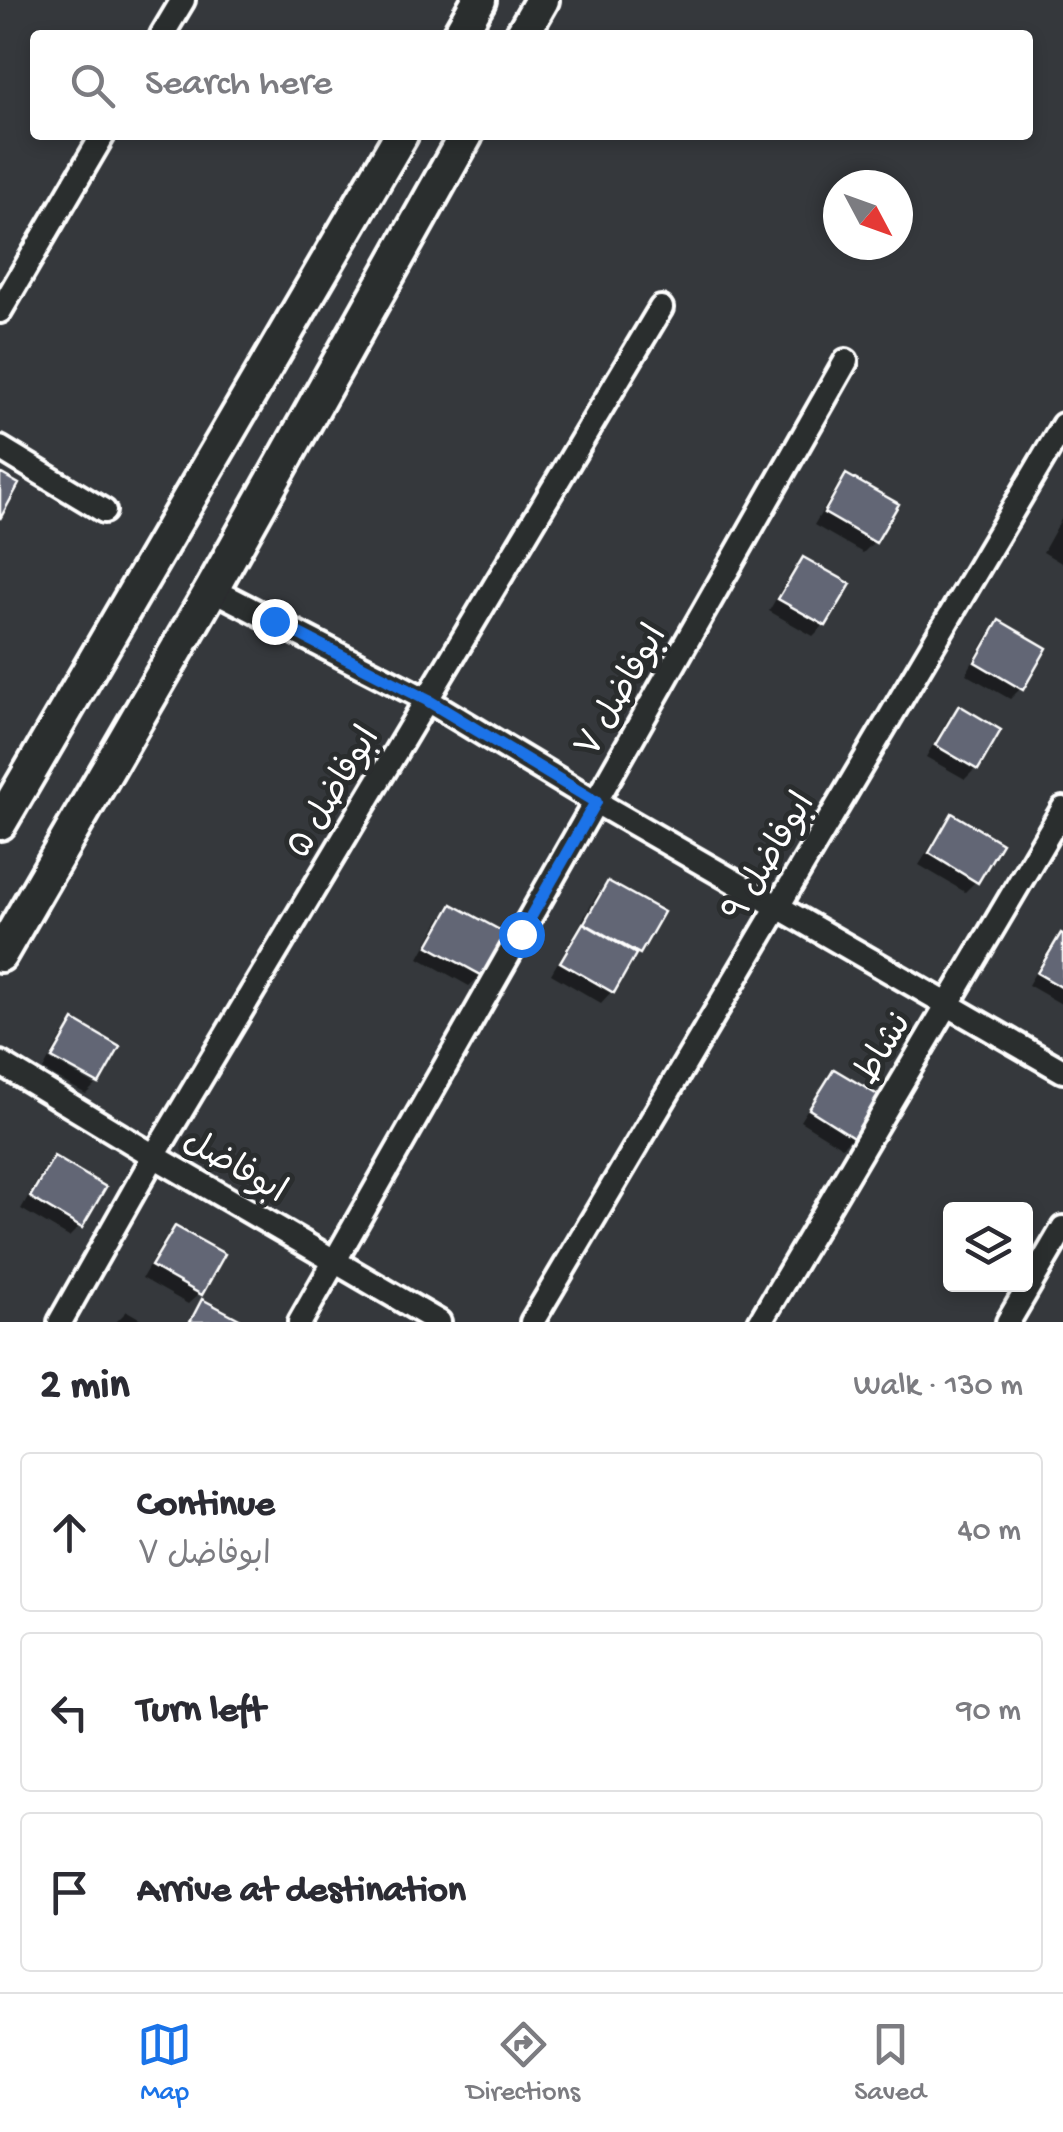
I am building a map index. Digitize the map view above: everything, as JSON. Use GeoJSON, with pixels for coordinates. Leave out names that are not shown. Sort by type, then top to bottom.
{"type":"FeatureCollection","features":[{"type":"Feature","properties":{"kind":"main road"},"geometry":{"type":"LineString","coordinates":[[462,30],[479,0]]}},
{"type":"Feature","properties":{"kind":"main road"},"geometry":{"type":"LineString","coordinates":[[525,30],[542,0]]}},
{"type":"Feature","properties":{"kind":"main road"},"geometry":{"type":"LineString","coordinates":[[0,823],[398,140]]}},
{"type":"Feature","properties":{"kind":"main road"},"geometry":{"type":"LineString","coordinates":[[0,955],[212,589],[463,140]]}},
{"type":"Feature","properties":{"kind":"street"},"geometry":{"type":"LineString","coordinates":[[165,30],[182,0]]}},
{"type":"Feature","properties":{"kind":"street"},"geometry":{"type":"LineString","coordinates":[[0,310],[100,140]]}},
{"type":"Feature","properties":{"kind":"street","name":"ابوفاضل ۵"},"geometry":{"type":"LineString","coordinates":[[60,1322],[154,1156],[662,308]]}},
{"type":"Feature","properties":{"kind":"street","name":"ابوفاضل ۷"},"geometry":{"type":"LineString","coordinates":[[300,1322],[846,361]]}},
{"type":"Feature","properties":{"kind":"street","name":"ابوفاضل ۹"},"geometry":{"type":"LineString","coordinates":[[532,1322],[1063,425]]}},
{"type":"Feature","properties":{"kind":"street"},"geometry":{"type":"LineString","coordinates":[[0,448],[104,511]]}},
{"type":"Feature","properties":{"kind":"street"},"geometry":{"type":"LineString","coordinates":[[212,589],[427,700],[1063,1071]]}},
{"type":"Feature","properties":{"kind":"street","name":"نشاط"},"geometry":{"type":"LineString","coordinates":[[760,1322],[1063,808]]}},
{"type":"Feature","properties":{"kind":"street","name":"ابوفاضل"},"geometry":{"type":"LineString","coordinates":[[0,1063],[438,1322]]}},
{"type":"Feature","properties":{"kind":"street"},"geometry":{"type":"LineString","coordinates":[[1008,1322],[1063,1228]]}},
{"type":"Feature","properties":{"kind":"building"},"geometry":{"type":"Polygon","coordinates":[[[0,473],[19,484],[0,519],[0,473]]]}},
{"type":"Feature","properties":{"kind":"building"},"geometry":{"type":"Polygon","coordinates":[[[846,474],[899,504],[876,543],[824,513],[846,474]]]}},
{"type":"Feature","properties":{"kind":"building"},"geometry":{"type":"Polygon","coordinates":[[[803,557],[851,584],[826,626],[778,599],[803,557]]]}},
{"type":"Feature","properties":{"kind":"building"},"geometry":{"type":"Polygon","coordinates":[[[999,620],[1047,648],[1023,690],[975,662],[999,620]]]}},
{"type":"Feature","properties":{"kind":"building"},"geometry":{"type":"Polygon","coordinates":[[[959,705],[1001,730],[978,770],[935,745],[959,705]]]}},
{"type":"Feature","properties":{"kind":"building"},"geometry":{"type":"Polygon","coordinates":[[[952,813],[1002,843],[978,883],[929,853],[952,813]]]}},
{"type":"Feature","properties":{"kind":"building"},"geometry":{"type":"Polygon","coordinates":[[[608,881],[664,912],[640,954],[584,923],[608,881]]]}},
{"type":"Feature","properties":{"kind":"building"},"geometry":{"type":"Polygon","coordinates":[[[452,904],[507,934],[483,976],[428,946],[452,904]]]}},
{"type":"Feature","properties":{"kind":"building"},"geometry":{"type":"Polygon","coordinates":[[[583,923],[636,954],[614,993],[560,962],[583,923]]]}},
{"type":"Feature","properties":{"kind":"building"},"geometry":{"type":"Polygon","coordinates":[[[1063,934],[1063,988],[1037,973],[1063,934]]]}},
{"type":"Feature","properties":{"kind":"building"},"geometry":{"type":"Polygon","coordinates":[[[74,1020],[120,1047],[99,1084],[52,1058],[74,1020]]]}},
{"type":"Feature","properties":{"kind":"building"},"geometry":{"type":"Polygon","coordinates":[[[834,1069],[881,1097],[855,1138],[809,1109],[834,1069]]]}},
{"type":"Feature","properties":{"kind":"building"},"geometry":{"type":"Polygon","coordinates":[[[54,1156],[106,1187],[82,1228],[30,1197],[54,1156]]]}},
{"type":"Feature","properties":{"kind":"building"},"geometry":{"type":"Polygon","coordinates":[[[175,1226],[225,1254],[202,1295],[151,1266],[175,1226]]]}},
{"type":"Feature","properties":{"kind":"building"},"geometry":{"type":"Polygon","coordinates":[[[202,1299],[245,1322],[190,1322],[202,1299]]]}},
{"type":"Feature","properties":{"kind":"route"},"geometry":{"type":"LineString","coordinates":[[274,621],[427,700],[596,802],[521,934]]}}]}
